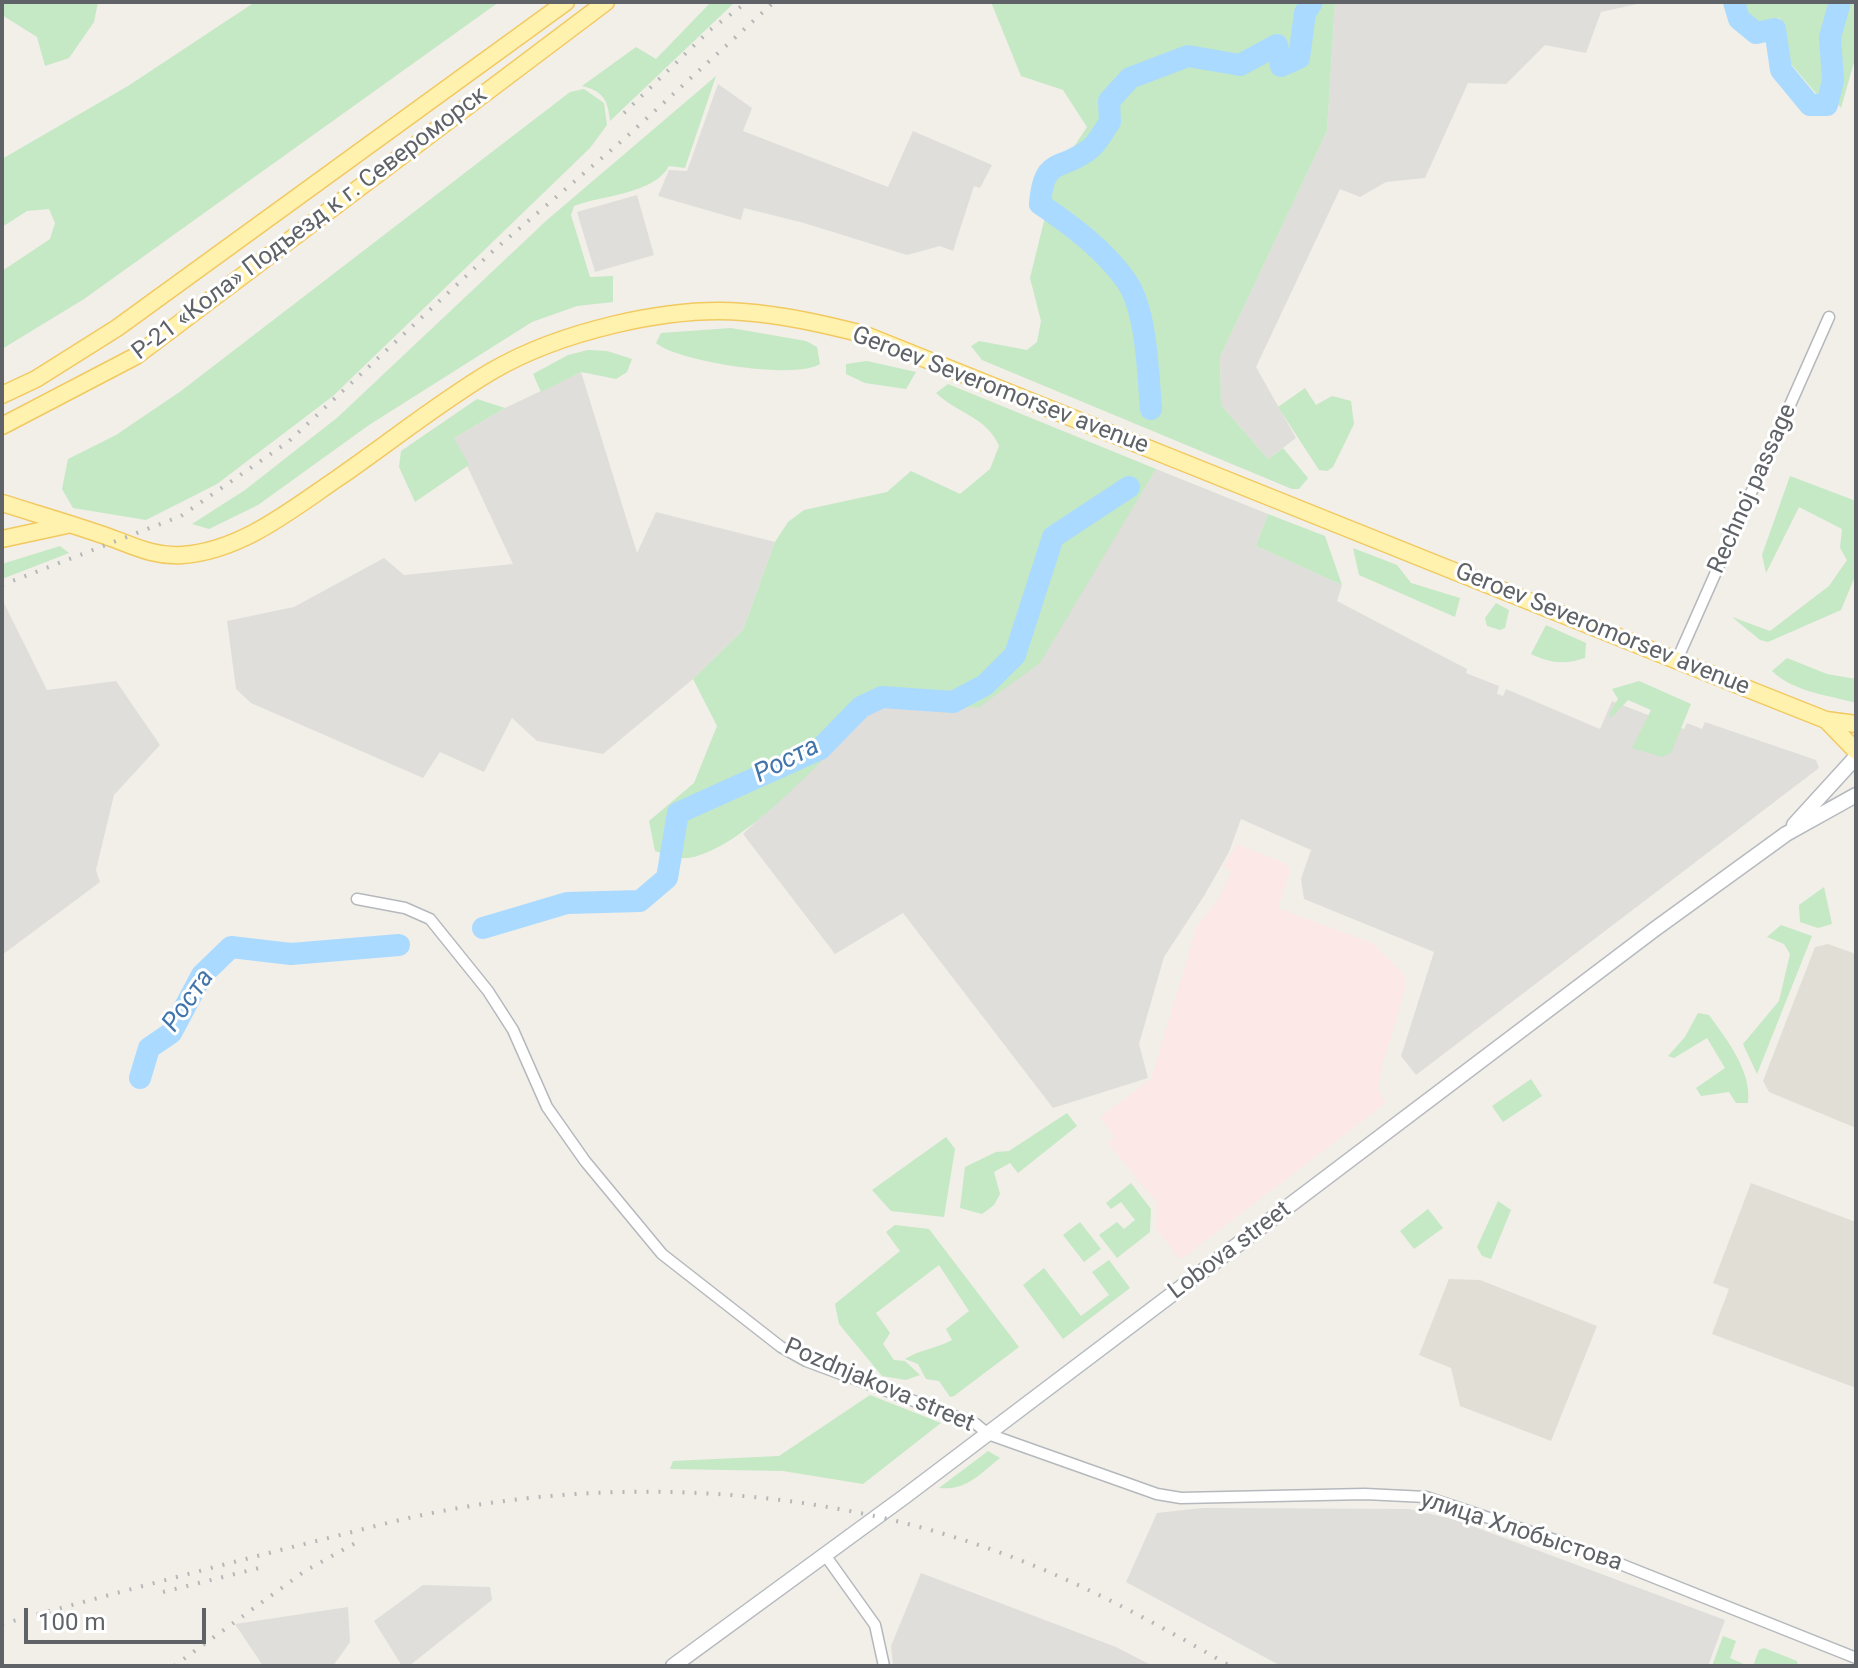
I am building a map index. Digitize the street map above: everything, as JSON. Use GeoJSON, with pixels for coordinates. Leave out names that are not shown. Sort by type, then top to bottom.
{"type":"FeatureCollection","features":[{"type":"Feature","properties":{"kind":"main road","name":"Р-21 «Кола» Подъезд к г. Североморск"},"geometry":{"type":"LineString","coordinates":[[2,395],[36,379],[117,328],[566,2]]}},
{"type":"Feature","properties":{"kind":"main road","name":"Р-21 «Кола» Подъезд к г. Североморск"},"geometry":{"type":"LineString","coordinates":[[2,426],[136,356],[606,2]]}},
{"type":"Feature","properties":{"kind":"main road","name":"Geroev Severomorsev avenue"},"geometry":{"type":"LineString","coordinates":[[2,503],[139,550],[167,555],[226,545],[269,525],[470,386],[518,358],[607,328],[663,316],[741,312],[796,318],[863,334],[1826,720],[1856,724]]}},
{"type":"Feature","properties":{"kind":"main road"},"geometry":{"type":"LineString","coordinates":[[2,539],[68,524]]}},
{"type":"Feature","properties":{"kind":"main road","name":"Geroev Severomorsev avenue"},"geometry":{"type":"LineString","coordinates":[[1826,720],[1856,751]]}},
{"type":"Feature","properties":{"kind":"street","name":"Rechnoj passage"},"geometry":{"type":"LineString","coordinates":[[1677,660],[1829,317]]}},
{"type":"Feature","properties":{"kind":"street","name":"Lobova street"},"geometry":{"type":"LineString","coordinates":[[1786,834],[1856,757]]}},
{"type":"Feature","properties":{"kind":"street","name":"Lobova street"},"geometry":{"type":"LineString","coordinates":[[673,1666],[988,1434],[1655,929],[1786,834],[1856,795]]}},
{"type":"Feature","properties":{"kind":"street","name":"Pozdnjakova street"},"geometry":{"type":"LineString","coordinates":[[357,899],[405,908],[430,919],[488,991],[513,1030],[532,1080],[585,1161],[662,1254],[781,1347],[806,1361],[976,1424],[988,1434]]}},
{"type":"Feature","properties":{"kind":"street","name":"улица Хлобыстова"},"geometry":{"type":"LineString","coordinates":[[988,1434],[1157,1494],[1181,1498],[1365,1494],[1426,1497],[1585,1550],[1856,1658]]}},
{"type":"Feature","properties":{"kind":"street"},"geometry":{"type":"LineString","coordinates":[[825,1555],[875,1625],[884,1666]]}},
{"type":"Feature","properties":{"kind":"shaded area"},"geometry":{"type":"Polygon","coordinates":[[[1335,2],[1646,2],[1601,12],[1586,53],[1545,45],[1506,84],[1468,83],[1425,178],[1386,182],[1360,197],[1340,189],[1256,367],[1296,438],[1268,459],[1221,405],[1220,357],[1327,131],[1335,2]]]}},
{"type":"Feature","properties":{"kind":"shaded area"},"geometry":{"type":"Polygon","coordinates":[[[718,84],[752,108],[743,131],[888,187],[913,131],[992,165],[980,188],[974,186],[953,251],[940,246],[907,255],[744,208],[741,220],[658,196],[669,170],[687,171],[718,84]]]}},
{"type":"Feature","properties":{"kind":"shaded area"},"geometry":{"type":"Polygon","coordinates":[[[637,195],[654,255],[595,272],[577,212],[637,195]]]}},
{"type":"Feature","properties":{"kind":"shaded area"},"geometry":{"type":"Polygon","coordinates":[[[581,372],[637,553],[656,512],[775,542],[743,630],[693,679],[603,754],[537,741],[512,718],[484,772],[440,752],[423,778],[251,703],[236,689],[227,621],[294,607],[384,558],[404,575],[513,564],[454,438],[505,408],[581,372]]]}},
{"type":"Feature","properties":{"kind":"shaded area"},"geometry":{"type":"Polygon","coordinates":[[[1156,469],[1268,514],[1256,546],[1342,585],[1337,601],[1467,669],[1466,673],[1499,686],[1497,694],[1503,696],[1506,689],[1600,729],[1612,701],[1684,729],[1687,723],[1702,729],[1705,722],[1816,760],[1819,768],[1416,1075],[1401,1056],[1434,952],[1304,899],[1301,879],[1311,850],[1241,819],[1229,852],[1164,957],[1139,1044],[1148,1078],[1053,1108],[903,913],[835,954],[743,834],[881,701],[978,708],[1134,505],[1156,469]]]}},
{"type":"Feature","properties":{"kind":"shaded area"},"geometry":{"type":"Polygon","coordinates":[[[2,599],[47,690],[116,681],[160,745],[114,795],[96,870],[100,882],[2,955],[2,599]]]}},
{"type":"Feature","properties":{"kind":"shaded area"},"geometry":{"type":"Polygon","coordinates":[[[1237,844],[1287,864],[1290,871],[1278,908],[1372,943],[1404,974],[1406,985],[1381,1071],[1378,1089],[1386,1103],[1180,1260],[1156,1228],[1157,1203],[1108,1143],[1115,1137],[1100,1117],[1151,1079],[1197,926],[1220,897],[1231,871],[1223,866],[1237,844]]]}},
{"type":"Feature","properties":{"kind":"shaded area"},"geometry":{"type":"Polygon","coordinates":[[[1828,944],[1856,954],[1856,1128],[1769,1092],[1763,1081],[1815,947],[1828,944]]]}},
{"type":"Feature","properties":{"kind":"shaded area"},"geometry":{"type":"Polygon","coordinates":[[[1751,1183],[1856,1222],[1856,1388],[1712,1334],[1729,1289],[1713,1283],[1751,1183]]]}},
{"type":"Feature","properties":{"kind":"shaded area"},"geometry":{"type":"Polygon","coordinates":[[[1449,1279],[1480,1280],[1597,1326],[1551,1441],[1460,1406],[1451,1368],[1419,1355],[1449,1279]]]}},
{"type":"Feature","properties":{"kind":"shaded area"},"geometry":{"type":"Polygon","coordinates":[[[1202,1508],[1409,1509],[1456,1520],[1725,1620],[1708,1666],[1281,1666],[1126,1582],[1157,1513],[1202,1508]]]}},
{"type":"Feature","properties":{"kind":"shaded area"},"geometry":{"type":"Polygon","coordinates":[[[921,1573],[1116,1647],[1153,1666],[893,1666],[891,1646],[921,1573]]]}},
{"type":"Feature","properties":{"kind":"shaded area"},"geometry":{"type":"Polygon","coordinates":[[[423,1585],[490,1587],[492,1600],[409,1666],[402,1666],[374,1621],[423,1585]]]}},
{"type":"Feature","properties":{"kind":"shaded area"},"geometry":{"type":"Polygon","coordinates":[[[348,1607],[350,1642],[333,1666],[263,1666],[235,1624],[348,1607]]]}},
{"type":"Feature","properties":{"kind":"green space"},"geometry":{"type":"Polygon","coordinates":[[[2,2],[98,2],[94,22],[69,58],[45,66],[37,37],[2,15],[2,2]]]}},
{"type":"Feature","properties":{"kind":"green space"},"geometry":{"type":"Polygon","coordinates":[[[255,2],[499,2],[84,299],[2,349],[2,271],[50,239],[55,223],[49,209],[27,211],[2,227],[2,159],[128,86],[255,2]]]}},
{"type":"Feature","properties":{"kind":"green space"},"geometry":{"type":"Polygon","coordinates":[[[711,2],[735,2],[610,121],[603,98],[582,86],[636,47],[656,59],[711,2]]]}},
{"type":"Feature","properties":{"kind":"green space"},"geometry":{"type":"Polygon","coordinates":[[[991,2],[1335,2],[1327,131],[1220,357],[1221,405],[1268,459],[1283,448],[1308,478],[1299,489],[1292,489],[982,360],[971,346],[979,341],[1027,350],[1037,342],[1041,321],[1030,278],[1045,217],[1047,187],[1087,127],[1063,90],[1021,76],[991,2]]]}},
{"type":"Feature","properties":{"kind":"green space"},"geometry":{"type":"Polygon","coordinates":[[[1742,2],[1856,2],[1856,55],[1841,108],[1822,86],[1820,98],[1791,64],[1780,18],[1759,25],[1742,2]]]}},
{"type":"Feature","properties":{"kind":"green space"},"geometry":{"type":"Polygon","coordinates":[[[716,76],[685,168],[669,166],[652,183],[574,206],[571,215],[590,277],[613,276],[613,302],[577,306],[532,322],[369,425],[258,505],[209,529],[192,524],[245,490],[338,417],[547,220],[716,76]]]}},
{"type":"Feature","properties":{"kind":"green space"},"geometry":{"type":"Polygon","coordinates":[[[584,89],[604,103],[607,125],[590,148],[333,396],[217,484],[146,520],[73,508],[62,489],[68,459],[116,435],[181,391],[570,92],[584,89]]]}},
{"type":"Feature","properties":{"kind":"green space"},"geometry":{"type":"Polygon","coordinates":[[[731,328],[806,341],[817,347],[820,364],[787,370],[738,367],[688,357],[656,343],[661,333],[731,328]]]}},
{"type":"Feature","properties":{"kind":"green space"},"geometry":{"type":"Polygon","coordinates":[[[588,350],[607,351],[632,359],[627,372],[616,379],[581,372],[541,392],[533,374],[568,355],[588,350]]]}},
{"type":"Feature","properties":{"kind":"green space"},"geometry":{"type":"Polygon","coordinates":[[[867,361],[916,372],[906,389],[865,383],[846,374],[846,364],[867,361]]]}},
{"type":"Feature","properties":{"kind":"green space"},"geometry":{"type":"Polygon","coordinates":[[[948,384],[1156,469],[1040,663],[978,708],[880,702],[793,789],[719,847],[686,858],[655,851],[649,821],[694,783],[717,726],[693,679],[743,630],[775,542],[788,522],[804,510],[887,492],[911,471],[960,494],[990,469],[999,446],[980,422],[936,393],[948,384]]]}},
{"type":"Feature","properties":{"kind":"green space"},"geometry":{"type":"Polygon","coordinates":[[[1305,388],[1316,405],[1332,396],[1351,401],[1354,424],[1333,467],[1327,471],[1319,470],[1278,407],[1305,388]]]}},
{"type":"Feature","properties":{"kind":"green space"},"geometry":{"type":"Polygon","coordinates":[[[477,399],[505,408],[454,438],[469,465],[415,502],[399,467],[401,451],[477,399]]]}},
{"type":"Feature","properties":{"kind":"green space"},"geometry":{"type":"Polygon","coordinates":[[[1790,476],[1856,501],[1856,574],[1841,610],[1768,642],[1760,640],[1732,617],[1770,631],[1829,586],[1847,560],[1840,548],[1842,529],[1799,507],[1766,573],[1762,555],[1790,476]]]}},
{"type":"Feature","properties":{"kind":"green space"},"geometry":{"type":"Polygon","coordinates":[[[1268,514],[1325,536],[1342,585],[1256,546],[1268,514]]]}},
{"type":"Feature","properties":{"kind":"green space"},"geometry":{"type":"Polygon","coordinates":[[[60,546],[69,553],[2,579],[2,564],[60,546]]]}},
{"type":"Feature","properties":{"kind":"green space"},"geometry":{"type":"Polygon","coordinates":[[[1353,548],[1397,565],[1411,583],[1460,598],[1455,617],[1359,575],[1353,548]]]}},
{"type":"Feature","properties":{"kind":"green space"},"geometry":{"type":"Polygon","coordinates":[[[1496,603],[1509,610],[1505,628],[1500,630],[1487,626],[1485,618],[1496,603]]]}},
{"type":"Feature","properties":{"kind":"green space"},"geometry":{"type":"Polygon","coordinates":[[[1546,625],[1586,643],[1585,658],[1557,662],[1531,654],[1546,625]]]}},
{"type":"Feature","properties":{"kind":"green space"},"geometry":{"type":"Polygon","coordinates":[[[1787,658],[1827,674],[1856,679],[1856,703],[1790,684],[1772,671],[1787,658]]]}},
{"type":"Feature","properties":{"kind":"green space"},"geometry":{"type":"Polygon","coordinates":[[[1639,681],[1691,704],[1671,753],[1662,757],[1632,748],[1651,710],[1628,700],[1611,718],[1609,714],[1618,699],[1612,689],[1639,681]]]}},
{"type":"Feature","properties":{"kind":"green space"},"geometry":{"type":"Polygon","coordinates":[[[1824,887],[1832,924],[1818,928],[1800,922],[1799,905],[1824,887]]]}},
{"type":"Feature","properties":{"kind":"green space"},"geometry":{"type":"Polygon","coordinates":[[[1781,925],[1812,936],[1757,1074],[1743,1044],[1779,1001],[1790,954],[1784,944],[1767,937],[1781,925]]]}},
{"type":"Feature","properties":{"kind":"green space"},"geometry":{"type":"Polygon","coordinates":[[[1698,1013],[1709,1015],[1737,1056],[1746,1079],[1748,1103],[1736,1103],[1729,1092],[1701,1096],[1696,1088],[1725,1068],[1707,1038],[1674,1058],[1668,1056],[1685,1037],[1698,1013]]]}},
{"type":"Feature","properties":{"kind":"green space"},"geometry":{"type":"Polygon","coordinates":[[[1531,1079],[1542,1096],[1503,1122],[1492,1106],[1531,1079]]]}},
{"type":"Feature","properties":{"kind":"green space"},"geometry":{"type":"Polygon","coordinates":[[[1067,1113],[1077,1126],[1018,1173],[1010,1163],[994,1172],[1000,1194],[994,1205],[982,1214],[960,1208],[965,1167],[996,1152],[1009,1151],[1067,1113]]]}},
{"type":"Feature","properties":{"kind":"green space"},"geometry":{"type":"Polygon","coordinates":[[[946,1137],[955,1149],[944,1217],[891,1211],[872,1190],[946,1137]]]}},
{"type":"Feature","properties":{"kind":"green space"},"geometry":{"type":"Polygon","coordinates":[[[1131,1183],[1151,1209],[1150,1232],[1117,1258],[1099,1235],[1117,1222],[1124,1229],[1135,1220],[1121,1202],[1111,1209],[1106,1203],[1131,1183]]]}},
{"type":"Feature","properties":{"kind":"green space"},"geometry":{"type":"Polygon","coordinates":[[[1498,1201],[1511,1210],[1491,1259],[1482,1256],[1477,1247],[1498,1201]]]}},
{"type":"Feature","properties":{"kind":"green space"},"geometry":{"type":"Polygon","coordinates":[[[1428,1209],[1443,1228],[1414,1249],[1400,1231],[1428,1209]]]}},
{"type":"Feature","properties":{"kind":"green space"},"geometry":{"type":"Polygon","coordinates":[[[1080,1222],[1101,1249],[1084,1262],[1063,1235],[1080,1222]]]}},
{"type":"Feature","properties":{"kind":"green space"},"geometry":{"type":"Polygon","coordinates":[[[895,1225],[929,1229],[1019,1347],[954,1396],[950,1397],[939,1381],[926,1379],[918,1364],[905,1359],[952,1340],[946,1329],[969,1311],[939,1265],[876,1313],[890,1333],[883,1344],[894,1360],[905,1361],[920,1375],[906,1380],[882,1376],[839,1324],[835,1304],[900,1251],[886,1232],[895,1225]]]}},
{"type":"Feature","properties":{"kind":"green space"},"geometry":{"type":"Polygon","coordinates":[[[1109,1260],[1130,1288],[1063,1339],[1023,1285],[1044,1268],[1081,1316],[1109,1295],[1092,1272],[1109,1260]]]}},
{"type":"Feature","properties":{"kind":"green space"},"geometry":{"type":"Polygon","coordinates":[[[870,1395],[941,1423],[863,1484],[783,1471],[670,1469],[673,1461],[779,1456],[870,1395]]]}},
{"type":"Feature","properties":{"kind":"green space"},"geometry":{"type":"Polygon","coordinates":[[[988,1451],[1000,1458],[965,1484],[939,1488],[988,1451]]]}},
{"type":"Feature","properties":{"kind":"green space"},"geometry":{"type":"Polygon","coordinates":[[[1723,1636],[1736,1641],[1730,1658],[1748,1666],[1712,1666],[1723,1636]]]}},
{"type":"Feature","properties":{"kind":"green space"},"geometry":{"type":"Polygon","coordinates":[[[1764,1648],[1797,1661],[1798,1666],[1753,1666],[1759,1650],[1764,1648]]]}},
{"type":"Feature","properties":{"kind":"waterway","name":"Роста"},"geometry":{"type":"LineString","coordinates":[[1151,409],[1143,326],[1134,295],[1118,270],[1098,249],[1040,204],[1045,178],[1050,171],[1094,145],[1110,122],[1109,101],[1130,78],[1188,56],[1240,65],[1277,45],[1281,66],[1299,58],[1305,13],[1312,2]]}},
{"type":"Feature","properties":{"kind":"waterway","name":"Роста"},"geometry":{"type":"LineString","coordinates":[[1734,2],[1739,19],[1756,33],[1775,29],[1781,70],[1810,105],[1827,105],[1833,80],[1830,37],[1840,2]]}},
{"type":"Feature","properties":{"kind":"waterway","name":"Роста"},"geometry":{"type":"LineString","coordinates":[[483,928],[567,903],[640,901],[667,878],[678,813],[820,749],[861,707],[882,697],[953,702],[985,685],[1015,655],[1053,537],[1129,487]]}},
{"type":"Feature","properties":{"kind":"waterway","name":"Роста"},"geometry":{"type":"LineString","coordinates":[[140,1078],[149,1048],[171,1033],[202,975],[231,947],[291,954],[399,945]]}},
{"type":"Feature","properties":{"kind":"railway"},"geometry":{"type":"LineString","coordinates":[[624,113],[710,30],[747,2]]}},
{"type":"Feature","properties":{"kind":"railway"},"geometry":{"type":"LineString","coordinates":[[2,585],[181,516],[288,442],[493,251],[624,139],[774,2]]}},
{"type":"Feature","properties":{"kind":"railway"},"geometry":{"type":"LineString","coordinates":[[2,1624],[421,1515],[508,1500],[654,1492],[728,1495],[801,1503],[873,1516],[943,1534],[1068,1580],[1230,1666]]}},
{"type":"Feature","properties":{"kind":"railway"},"geometry":{"type":"LineString","coordinates":[[174,1666],[305,1571],[359,1541]]}},
{"type":"Feature","properties":{"kind":"railway"},"geometry":{"type":"LineString","coordinates":[[163,1592],[267,1566]]}}]}
